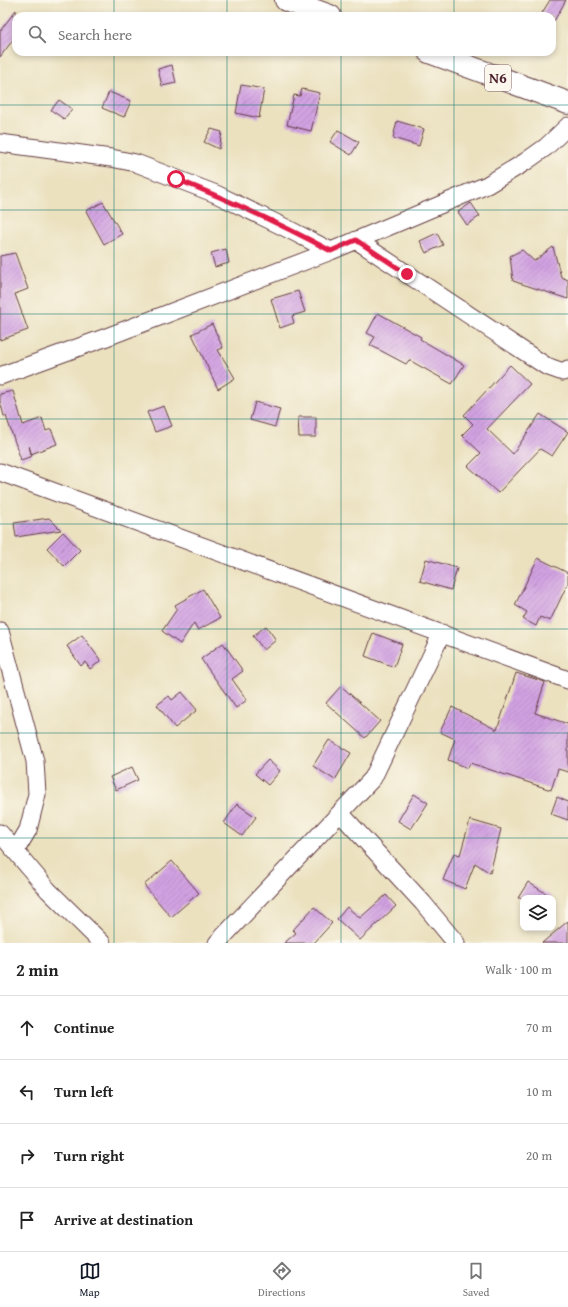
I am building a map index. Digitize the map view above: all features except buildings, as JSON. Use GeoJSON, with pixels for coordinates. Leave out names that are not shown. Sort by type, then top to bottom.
{"type":"FeatureCollection","features":[{"type":"Feature","properties":{"kind":"highway"},"geometry":{"type":"LineString","coordinates":[[286,0],[319,12]]}},
{"type":"Feature","properties":{"kind":"highway","name":"N6"},"geometry":{"type":"LineString","coordinates":[[440,56],[568,104]]}},
{"type":"Feature","properties":{"kind":"street"},"geometry":{"type":"LineString","coordinates":[[0,376],[331,251],[486,185],[525,162],[546,147],[568,126]]}},
{"type":"Feature","properties":{"kind":"street"},"geometry":{"type":"LineString","coordinates":[[0,143],[111,158],[136,163],[216,194],[331,251]]}},
{"type":"Feature","properties":{"kind":"street"},"geometry":{"type":"LineString","coordinates":[[356,240],[546,366],[563,372],[568,369]]}},
{"type":"Feature","properties":{"kind":"street"},"geometry":{"type":"LineString","coordinates":[[0,472],[568,680]]}},
{"type":"Feature","properties":{"kind":"street"},"geometry":{"type":"LineString","coordinates":[[0,630],[35,761],[36,794],[28,830],[16,850]]}},
{"type":"Feature","properties":{"kind":"street"},"geometry":{"type":"LineString","coordinates":[[217,943],[374,778],[442,633]]}},
{"type":"Feature","properties":{"kind":"street"},"geometry":{"type":"LineString","coordinates":[[340,813],[423,903],[456,943]]}},
{"type":"Feature","properties":{"kind":"street"},"geometry":{"type":"LineString","coordinates":[[0,833],[16,850],[48,890],[102,943]]}},
{"type":"Feature","properties":{"kind":"route"},"geometry":{"type":"LineString","coordinates":[[176,179],[216,194],[331,251],[356,240],[407,274]]}}]}
